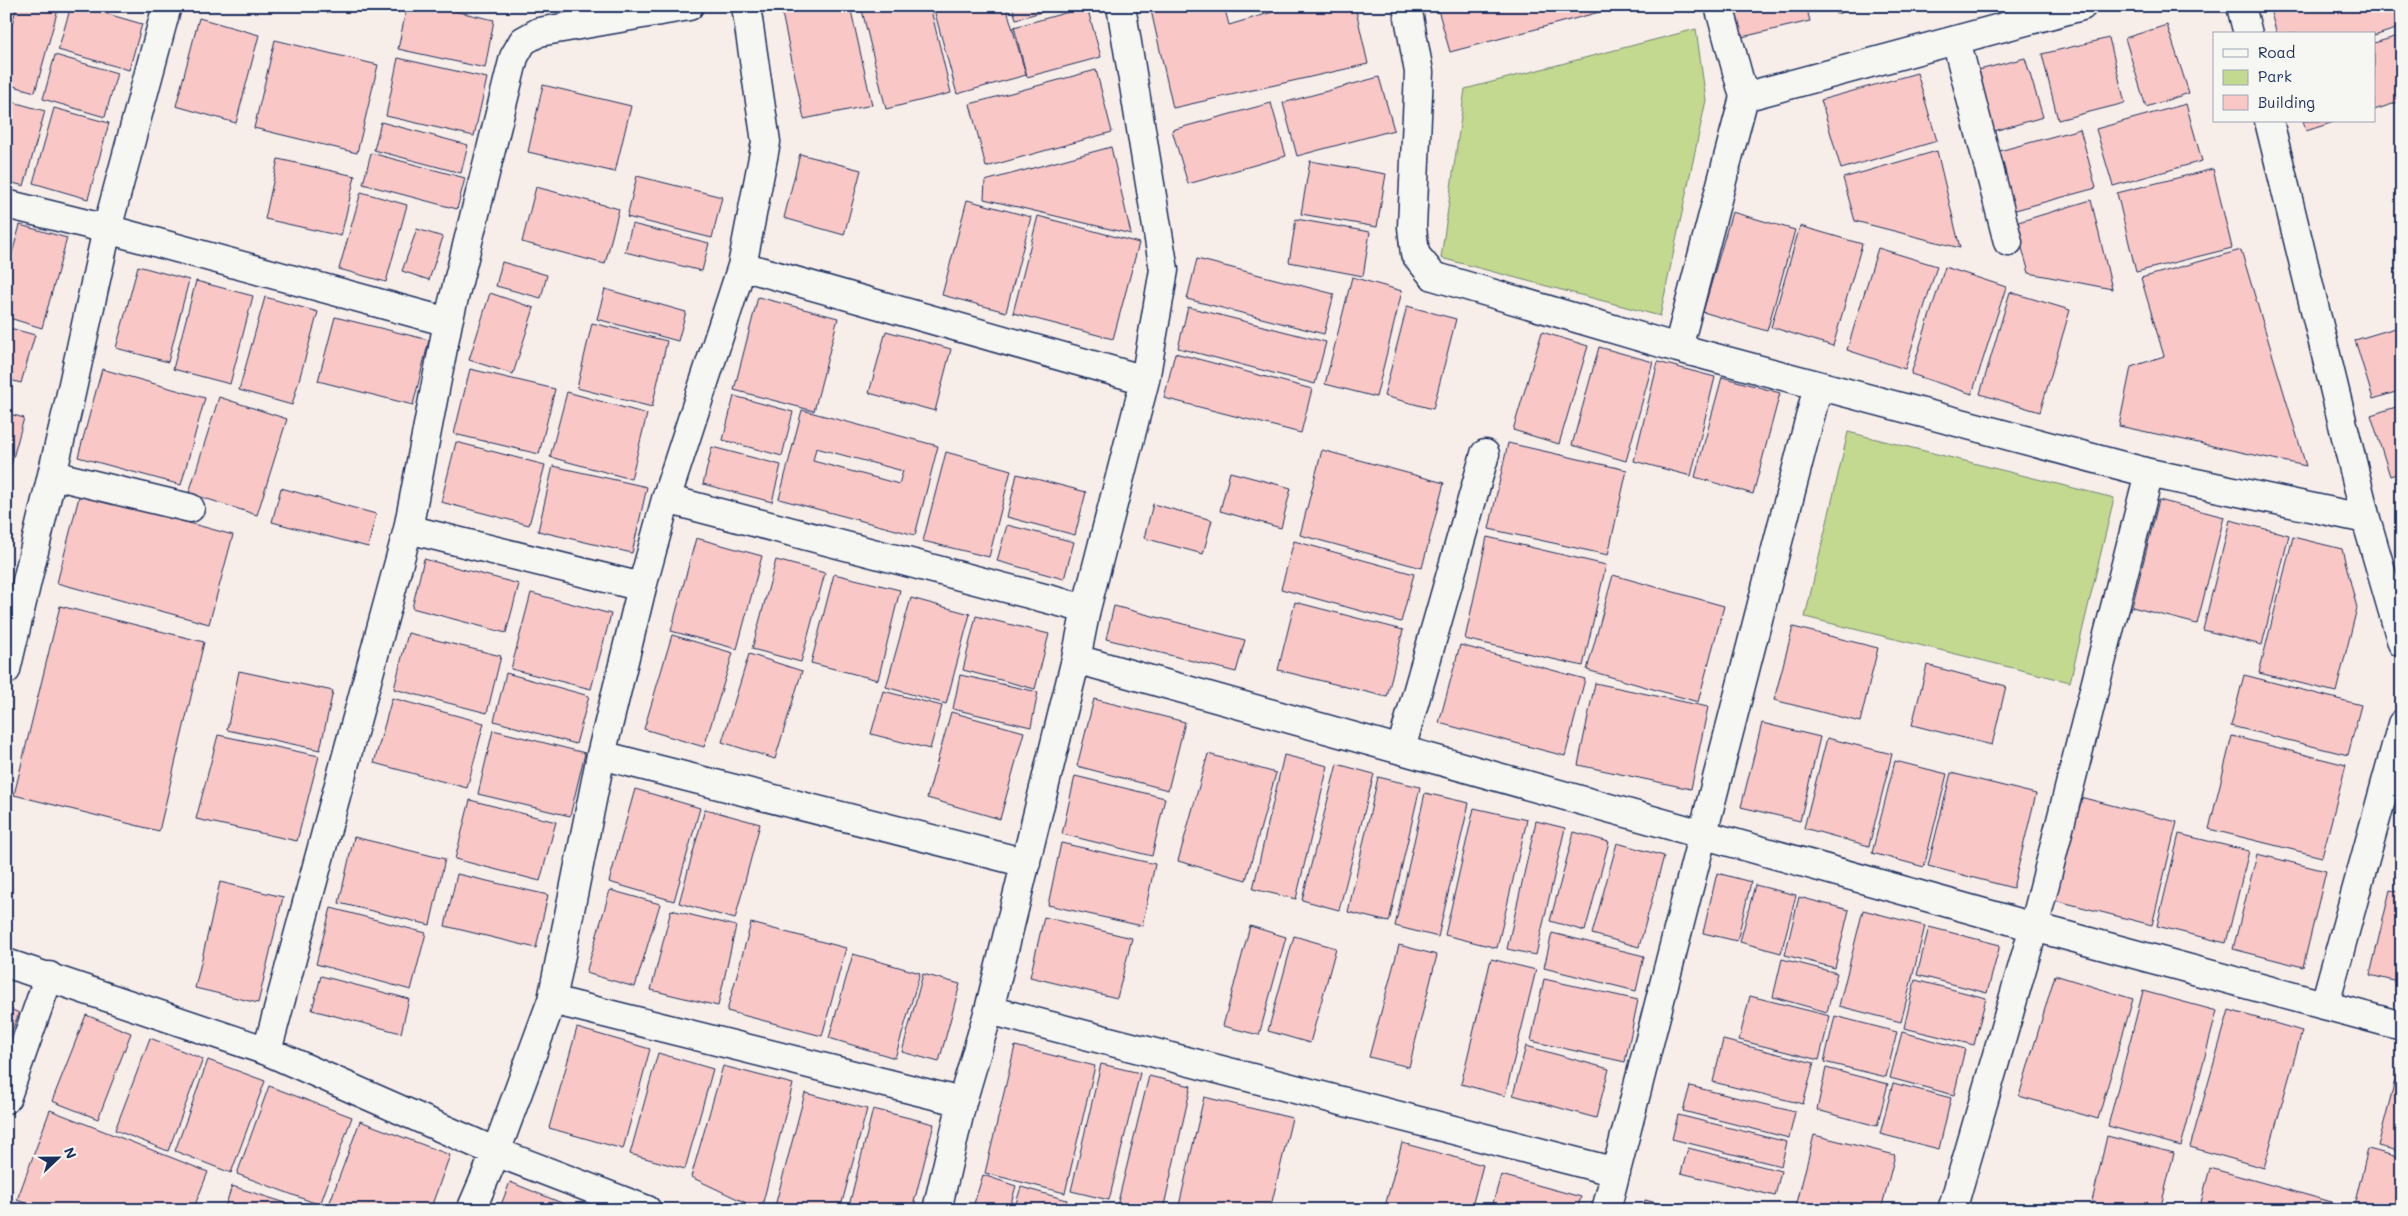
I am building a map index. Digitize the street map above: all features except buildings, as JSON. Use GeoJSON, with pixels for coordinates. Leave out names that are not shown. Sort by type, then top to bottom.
{"type":"FeatureCollection","features":[{"type":"Feature","properties":{"kind":"street"},"geometry":{"type":"LineString","coordinates":[[6,670],[16,584],[53,475],[107,229],[167,6]]}},
{"type":"Feature","properties":{"kind":"street"},"geometry":{"type":"LineString","coordinates":[[267,1050],[408,529],[448,322],[514,57],[523,41],[539,32],[689,6]]}},
{"type":"Feature","properties":{"kind":"street"},"geometry":{"type":"LineString","coordinates":[[471,1210],[496,1152],[552,1000],[601,756],[642,587],[666,499],[742,266],[766,142],[746,6]]}},
{"type":"Feature","properties":{"kind":"street"},"geometry":{"type":"LineString","coordinates":[[937,1210],[962,1102],[989,1010],[1076,659],[1086,609],[1145,380],[1164,270],[1121,6]]}},
{"type":"Feature","properties":{"kind":"street"},"geometry":{"type":"LineString","coordinates":[[1407,6],[1419,72],[1412,226],[1414,254],[1433,276],[1678,348],[2149,473],[2366,519]]}},
{"type":"Feature","properties":{"kind":"street"},"geometry":{"type":"LineString","coordinates":[[1678,348],[1744,97],[1718,6]]}},
{"type":"Feature","properties":{"kind":"street"},"geometry":{"type":"LineString","coordinates":[[1744,97],[2082,6]]}},
{"type":"Feature","properties":{"kind":"street"},"geometry":{"type":"LineString","coordinates":[[2241,6],[2248,32]]}},
{"type":"Feature","properties":{"kind":"street"},"geometry":{"type":"LineString","coordinates":[[1956,40],[2008,242]]}},
{"type":"Feature","properties":{"kind":"street"},"geometry":{"type":"LineString","coordinates":[[2269,122],[2366,519],[2402,643]]}},
{"type":"Feature","properties":{"kind":"street"},"geometry":{"type":"LineString","coordinates":[[6,204],[107,229],[448,322]]}},
{"type":"Feature","properties":{"kind":"street"},"geometry":{"type":"LineString","coordinates":[[742,266],[1145,380]]}},
{"type":"Feature","properties":{"kind":"street"},"geometry":{"type":"LineString","coordinates":[[1606,1210],[1818,386]]}},
{"type":"Feature","properties":{"kind":"street"},"geometry":{"type":"LineString","coordinates":[[1401,749],[1485,454]]}},
{"type":"Feature","properties":{"kind":"street"},"geometry":{"type":"LineString","coordinates":[[1952,1210],[2034,927],[2149,473]]}},
{"type":"Feature","properties":{"kind":"street"},"geometry":{"type":"LineString","coordinates":[[53,475],[190,508]]}},
{"type":"Feature","properties":{"kind":"street"},"geometry":{"type":"LineString","coordinates":[[666,499],[1086,609]]}},
{"type":"Feature","properties":{"kind":"street"},"geometry":{"type":"LineString","coordinates":[[408,529],[642,587]]}},
{"type":"Feature","properties":{"kind":"street"},"geometry":{"type":"LineString","coordinates":[[1076,659],[1702,832],[2034,927],[2402,1026]]}},
{"type":"Feature","properties":{"kind":"street"},"geometry":{"type":"LineString","coordinates":[[2325,1004],[2402,724]]}},
{"type":"Feature","properties":{"kind":"street"},"geometry":{"type":"LineString","coordinates":[[601,756],[1026,863]]}},
{"type":"Feature","properties":{"kind":"street"},"geometry":{"type":"LineString","coordinates":[[6,963],[267,1050],[496,1152],[647,1210]]}},
{"type":"Feature","properties":{"kind":"street"},"geometry":{"type":"LineString","coordinates":[[6,1099],[49,976]]}},
{"type":"Feature","properties":{"kind":"street"},"geometry":{"type":"LineString","coordinates":[[552,1000],[962,1102]]}},
{"type":"Feature","properties":{"kind":"street"},"geometry":{"type":"LineString","coordinates":[[989,1010],[1616,1172]]}},
{"type":"Feature","properties":{"kind":"green space"},"geometry":{"type":"Polygon","coordinates":[[[1696,29],[1706,100],[1660,316],[1441,258],[1465,89],[1696,29]]]}},
{"type":"Feature","properties":{"kind":"green space"},"geometry":{"type":"Polygon","coordinates":[[[1848,432],[2114,498],[2070,682],[1805,617],[1848,432]]]}}]}
